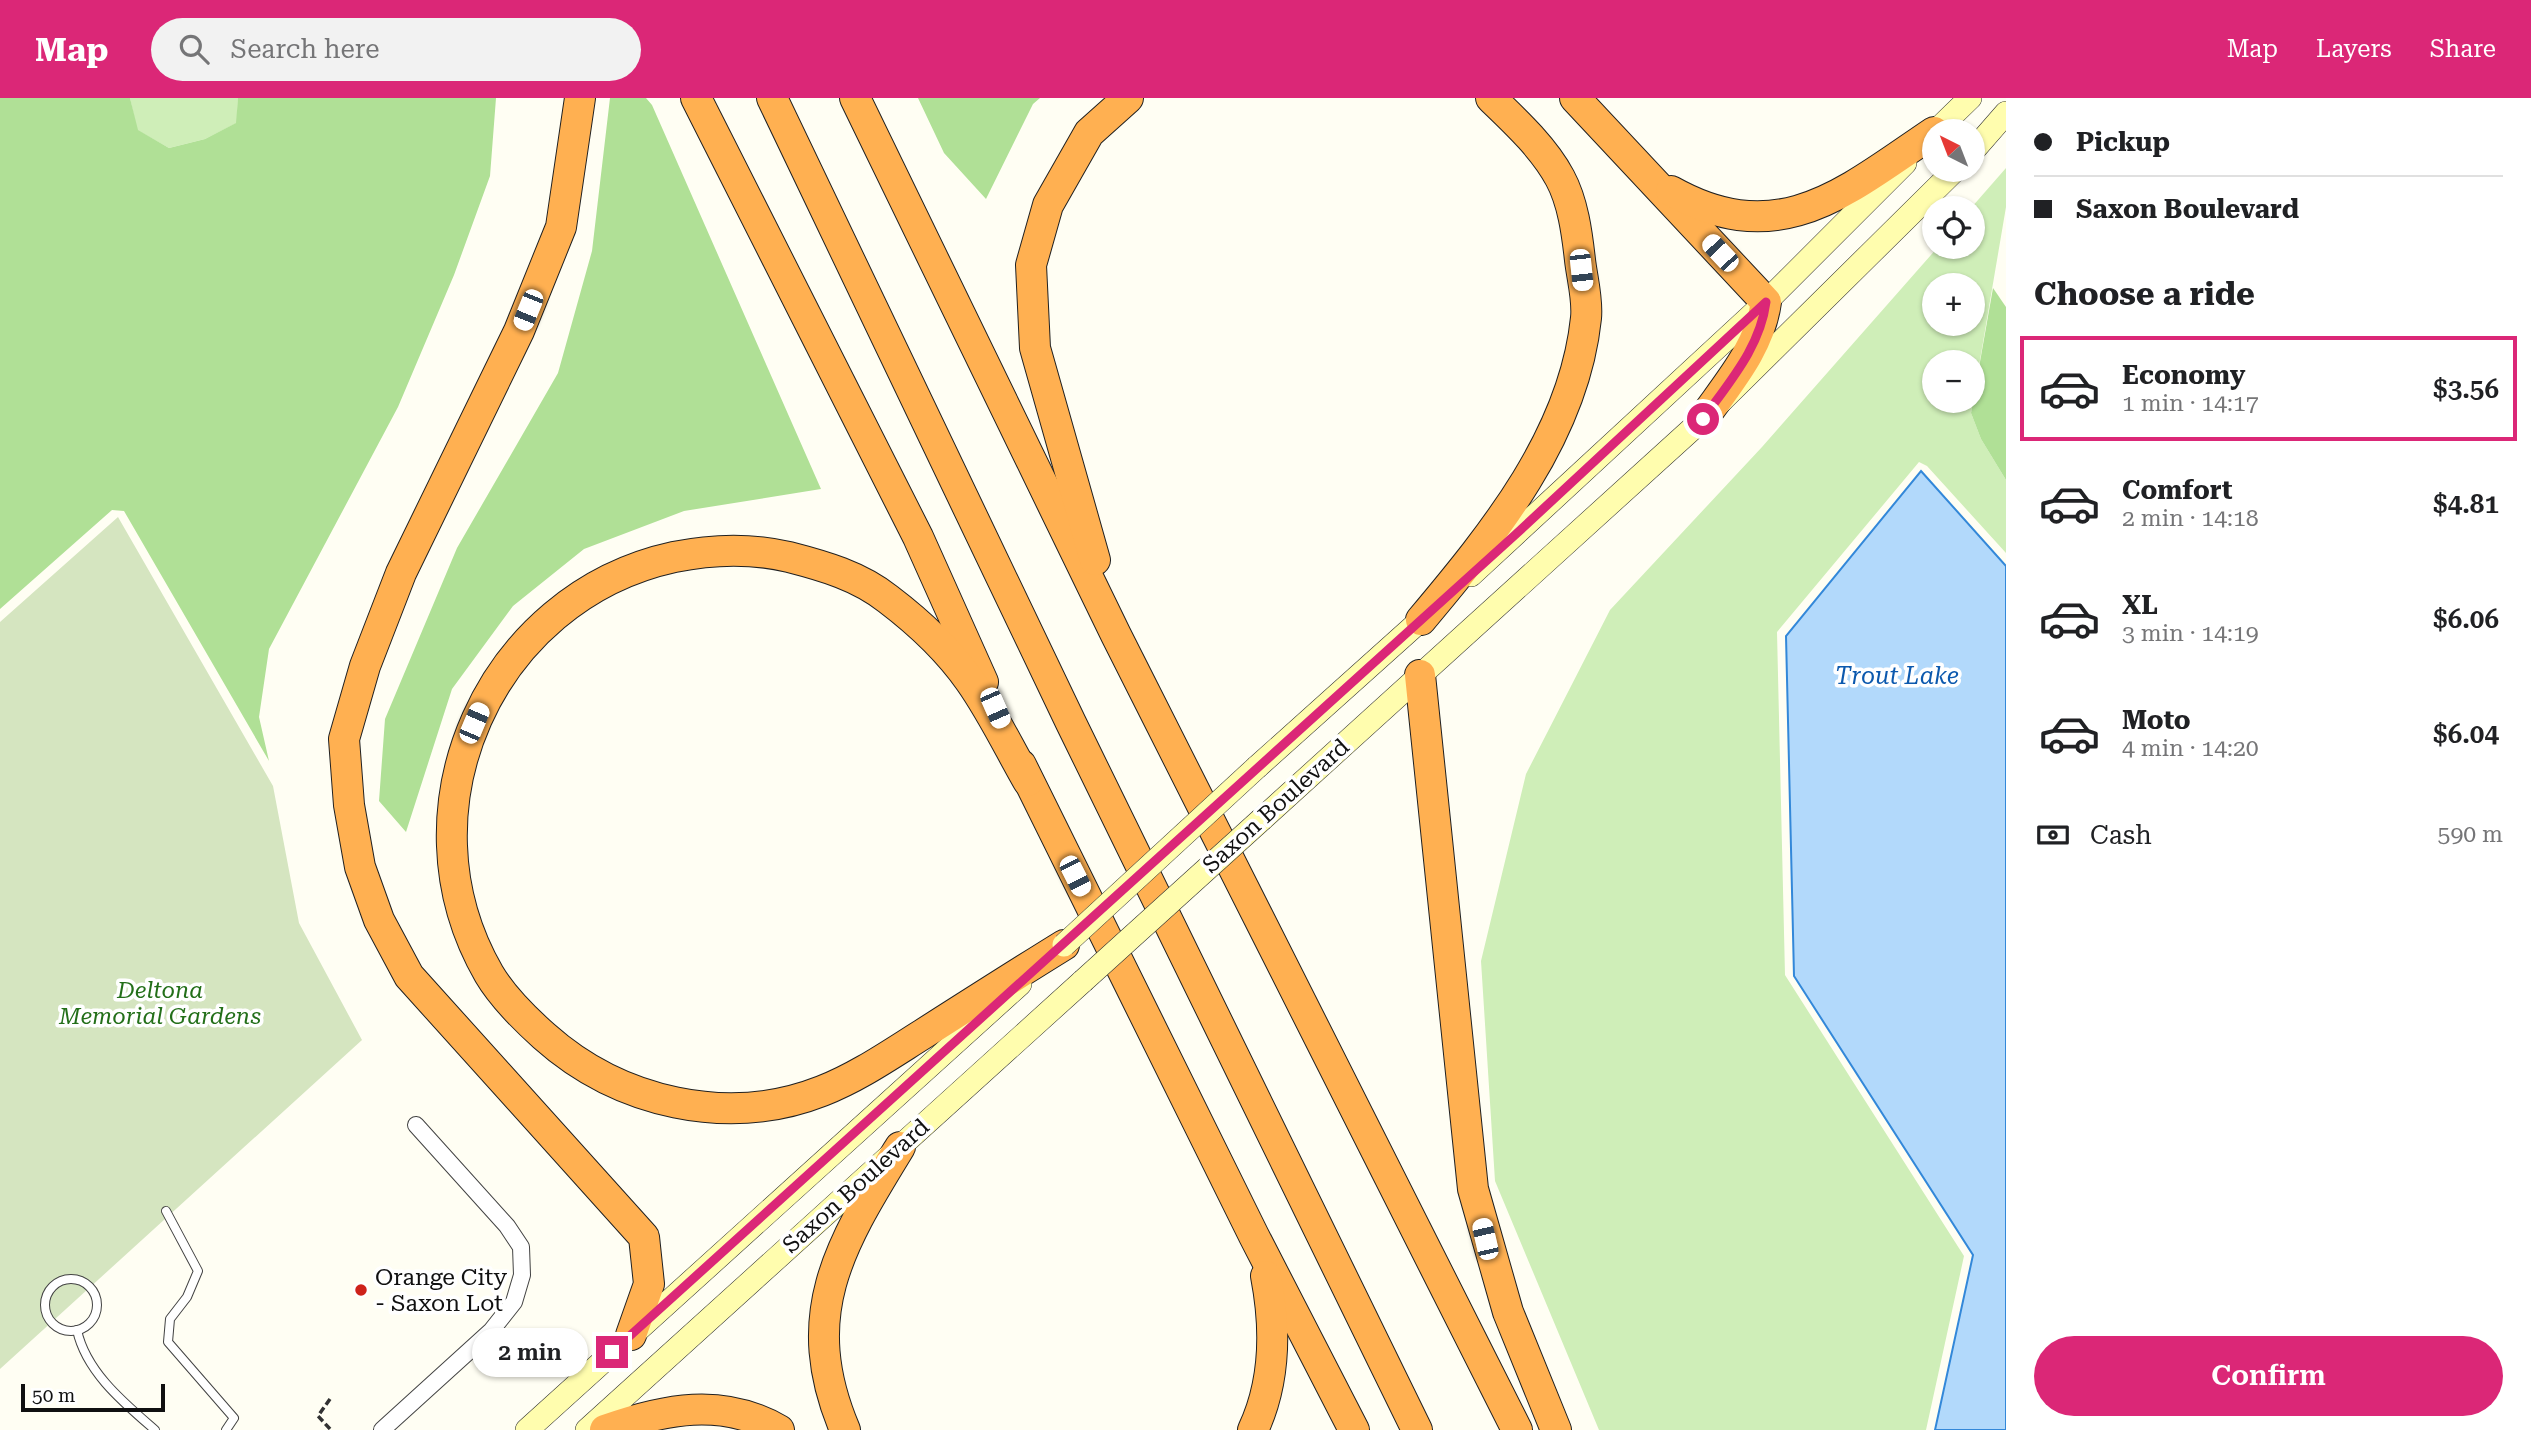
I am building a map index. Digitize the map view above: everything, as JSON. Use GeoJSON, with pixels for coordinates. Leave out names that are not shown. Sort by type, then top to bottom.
{"type":"FeatureCollection","features":[{"type":"Feature","properties":{"kind":"highway"},"geometry":{"type":"LineString","coordinates":[[580,98],[561,226],[519,331],[401,573],[365,666],[344,739],[349,806],[360,867],[379,920],[409,976],[644,1237],[649,1284],[631,1335]]}},
{"type":"Feature","properties":{"kind":"highway"},"geometry":{"type":"LineString","coordinates":[[696,98],[918,537],[1028,781],[1254,1236],[1354,1430]]}},
{"type":"Feature","properties":{"kind":"highway"},"geometry":{"type":"LineString","coordinates":[[772,98],[1071,723],[1417,1430]]}},
{"type":"Feature","properties":{"kind":"highway"},"geometry":{"type":"LineString","coordinates":[[855,98],[1116,635],[1517,1430]]}},
{"type":"Feature","properties":{"kind":"highway"},"geometry":{"type":"LineString","coordinates":[[1116,635],[1035,348],[1031,265],[1048,205],[1090,132],[1128,98]]}},
{"type":"Feature","properties":{"kind":"highway"},"geometry":{"type":"LineString","coordinates":[[1421,620],[1484,545],[1547,445],[1576,372],[1586,315],[1576,225],[1560,178],[1520,127],[1490,98]]}},
{"type":"Feature","properties":{"kind":"highway"},"geometry":{"type":"LineString","coordinates":[[1575,98],[1766,302],[1763,327],[1747,357],[1703,419]]}},
{"type":"Feature","properties":{"kind":"highway"},"geometry":{"type":"LineString","coordinates":[[1656,183],[1692,203],[1722,212],[1765,216],[1795,214],[1837,197],[1922,140]]}},
{"type":"Feature","properties":{"kind":"highway"},"geometry":{"type":"LineString","coordinates":[[1028,781],[969,680],[942,649],[887,598],[855,578],[776,554],[738,550],[698,552],[623,572],[591,589],[554,614],[501,672],[472,729],[458,777],[452,848],[455,880],[473,943],[491,978],[538,1030],[565,1054],[603,1077],[645,1095],[696,1107],[745,1109],[823,1091],[874,1065],[1063,945]]}},
{"type":"Feature","properties":{"kind":"highway"},"geometry":{"type":"LineString","coordinates":[[1420,676],[1473,1189],[1508,1312],[1556,1430]]}},
{"type":"Feature","properties":{"kind":"highway"},"geometry":{"type":"LineString","coordinates":[[845,1430],[830,1384],[823,1345],[829,1284],[853,1224],[900,1147]]}},
{"type":"Feature","properties":{"kind":"highway"},"geometry":{"type":"LineString","coordinates":[[1254,1236],[1272,1306],[1273,1336],[1271,1369],[1254,1430]]}},
{"type":"Feature","properties":{"kind":"highway"},"geometry":{"type":"LineString","coordinates":[[605,1430],[671,1409],[703,1408],[754,1417],[779,1430]]}},
{"type":"Feature","properties":{"kind":"main road","name":"Saxon Boulevard"},"geometry":{"type":"LineString","coordinates":[[1948,119],[1970,98]]}},
{"type":"Feature","properties":{"kind":"main road"},"geometry":{"type":"LineString","coordinates":[[1985,137],[2006,113]]}},
{"type":"Feature","properties":{"kind":"main road","name":"Saxon Boulevard"},"geometry":{"type":"LineString","coordinates":[[527,1430],[1421,620],[1766,302],[1922,145]]}},
{"type":"Feature","properties":{"kind":"main road","name":"Saxon Boulevard"},"geometry":{"type":"LineString","coordinates":[[587,1430],[1703,419],[1943,182]]}},
{"type":"Feature","properties":{"kind":"street"},"geometry":{"type":"LineString","coordinates":[[382,1430],[491,1331],[514,1302],[522,1275],[521,1247],[507,1226],[416,1125]]}},
{"type":"Feature","properties":{"kind":"lane"},"geometry":{"type":"LineString","coordinates":[[166,1211],[198,1271],[187,1297],[170,1319],[168,1342],[234,1418],[226,1430]]}},
{"type":"Feature","properties":{"kind":"lane"},"geometry":{"type":"LineString","coordinates":[[69,1279],[85,1283],[96,1297],[95,1314],[91,1321],[77,1330],[54,1325],[45,1310],[47,1293],[60,1281],[69,1279]]}},
{"type":"Feature","properties":{"kind":"lane"},"geometry":{"type":"LineString","coordinates":[[77,1330],[80,1346],[91,1365],[126,1405],[155,1430]]}},
{"type":"Feature","properties":{"kind":"path"},"geometry":{"type":"LineString","coordinates":[[330,1399],[318,1416],[331,1430]]}},
{"type":"Feature","properties":{"kind":"green space"},"geometry":{"type":"Polygon","coordinates":[[[0,98],[130,98],[138,130],[169,148],[205,139],[236,123],[238,98],[496,98],[490,176],[454,275],[398,407],[269,649],[259,717],[269,761],[124,511],[112,510],[0,609],[0,98]]]}},
{"type":"Feature","properties":{"kind":"green space"},"geometry":{"type":"Polygon","coordinates":[[[130,98],[238,98],[237,123],[205,139],[169,148],[137,130],[130,98]]]}},
{"type":"Feature","properties":{"kind":"green space"},"geometry":{"type":"Polygon","coordinates":[[[610,98],[646,98],[652,105],[821,489],[684,511],[584,549],[513,606],[452,689],[406,832],[379,801],[385,719],[457,548],[558,373],[592,251],[610,98]]]}},
{"type":"Feature","properties":{"kind":"green space"},"geometry":{"type":"Polygon","coordinates":[[[918,98],[1040,98],[1033,104],[986,199],[944,153],[918,98]]]}},
{"type":"Feature","properties":{"kind":"green space"},"geometry":{"type":"Polygon","coordinates":[[[2006,168],[2006,207],[1985,331],[1985,273],[1922,273],[1922,336],[1984,336],[1982,350],[1922,350],[1922,413],[1971,413],[1981,439],[2006,480],[2006,553],[1927,466],[1919,462],[1777,632],[1785,975],[1964,1256],[1926,1430],[1599,1430],[1495,1181],[1481,961],[1526,774],[1610,610],[1762,447],[1927,259],[1985,259],[1985,196],[1982,196],[2006,168]]]}},
{"type":"Feature","properties":{"kind":"green space"},"geometry":{"type":"Polygon","coordinates":[[[1993,288],[2006,307],[2006,480],[1981,439],[1971,413],[1985,413],[1985,350],[1982,350],[1993,288]]]}},
{"type":"Feature","properties":{"kind":"green space","name":"Deltona Memorial Gardens"},"geometry":{"type":"Polygon","coordinates":[[[118,517],[273,786],[299,923],[362,1040],[0,1369],[0,622],[118,517]]]}},
{"type":"Feature","properties":{"kind":"water","name":"Trout Lake"},"geometry":{"type":"Polygon","coordinates":[[[1921,471],[2006,566],[2006,1430],[1935,1430],[1973,1255],[1794,976],[1786,636],[1921,471]]]}},
{"type":"Feature","properties":{"kind":"place","name":"Orange City - Saxon Lot"},"geometry":{"type":"Point","coordinates":[361,1290]}},
{"type":"Feature","properties":{"kind":"route"},"geometry":{"type":"LineString","coordinates":[[612,1352],[1515,535],[1766,302],[1763,327],[1747,357],[1703,419]]}}]}
